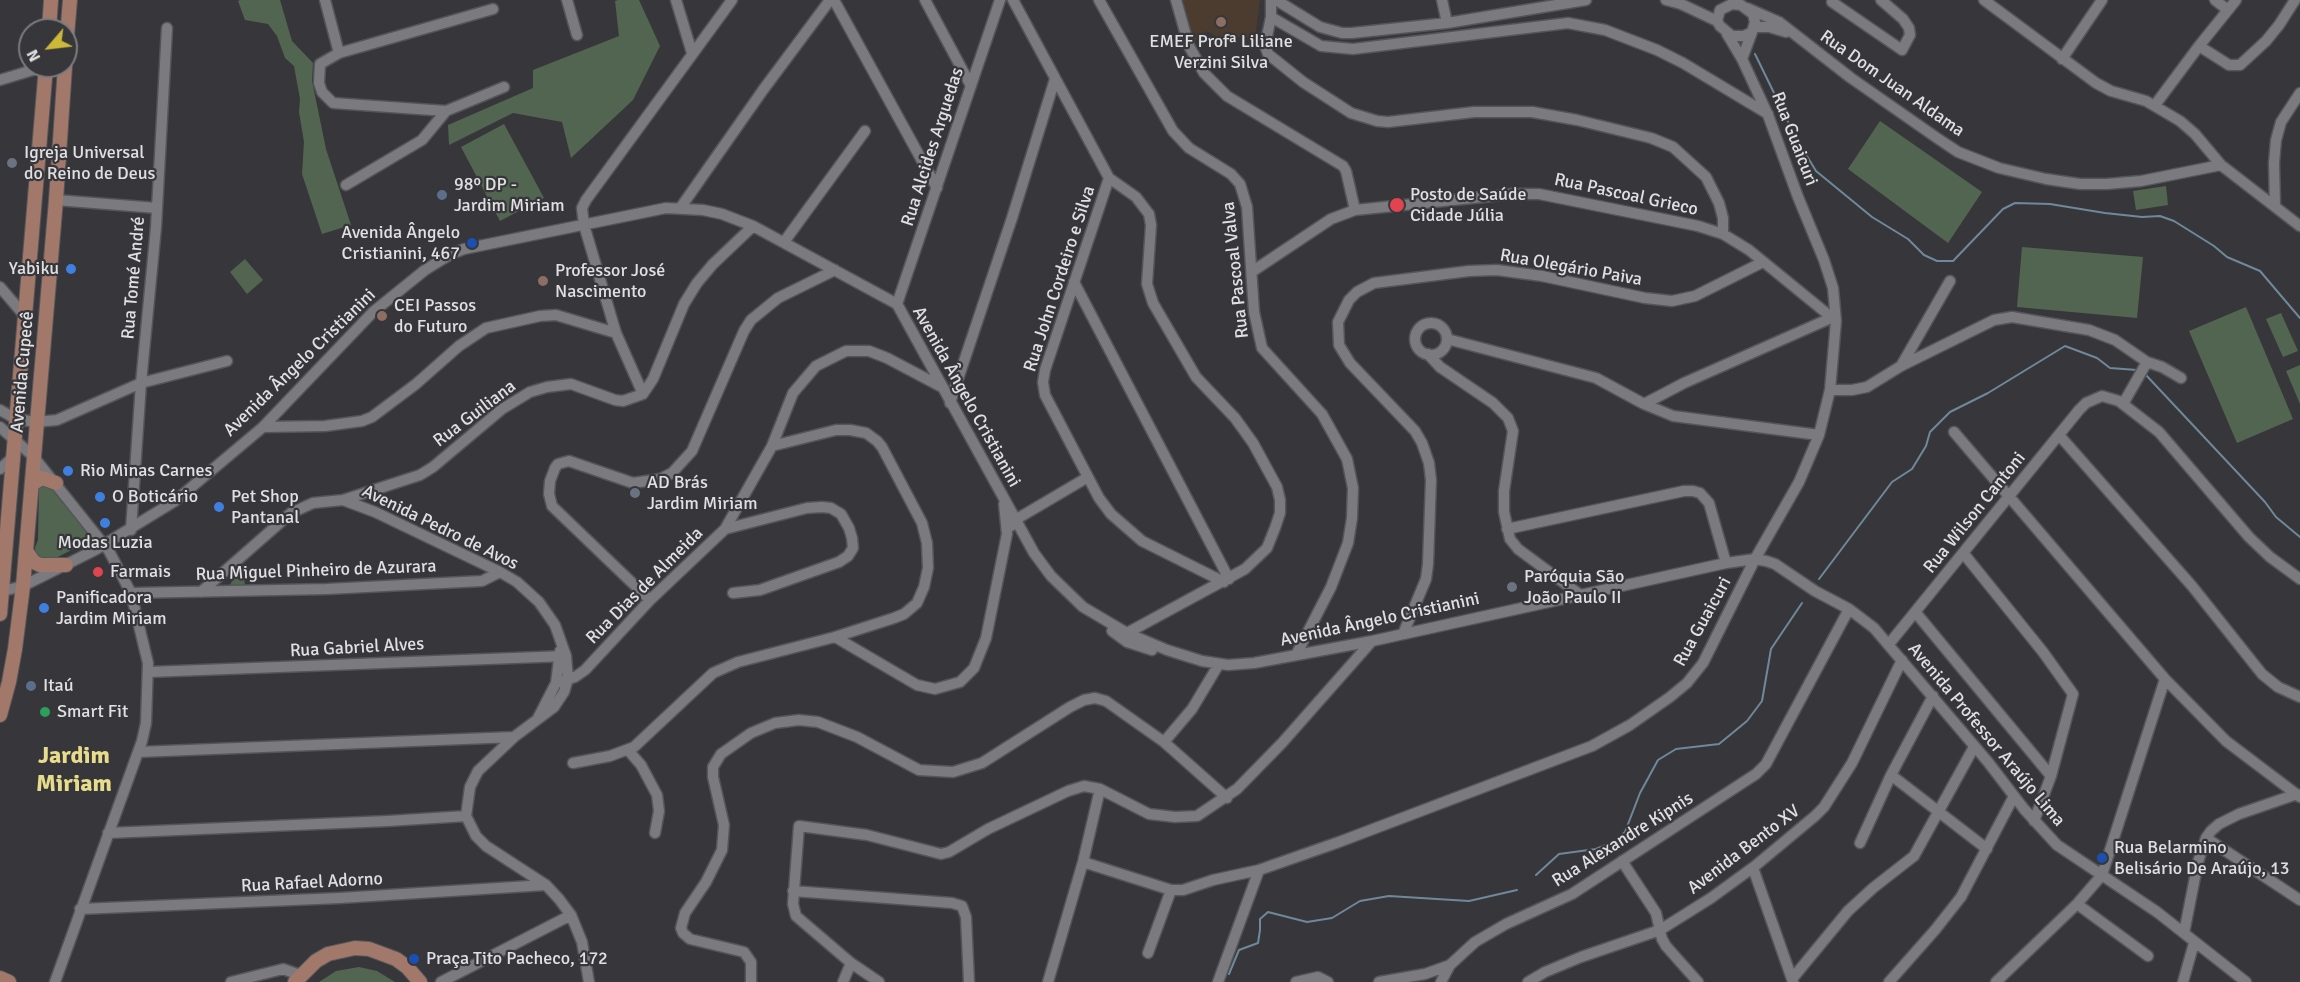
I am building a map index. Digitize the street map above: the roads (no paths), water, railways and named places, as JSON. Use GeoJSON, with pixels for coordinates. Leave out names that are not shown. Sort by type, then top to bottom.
{"type":"FeatureCollection","features":[{"type":"Feature","properties":{"kind":"main road"},"geometry":{"type":"LineString","coordinates":[[50,18],[51,0]]}},
{"type":"Feature","properties":{"kind":"main road"},"geometry":{"type":"LineString","coordinates":[[68,18],[70,0]]}},
{"type":"Feature","properties":{"kind":"main road","name":"Avenida Cupecê"},"geometry":{"type":"LineString","coordinates":[[0,614],[3,591],[5,506],[14,456],[45,78]]}},
{"type":"Feature","properties":{"kind":"main road","name":"Avenida Cupecê"},"geometry":{"type":"LineString","coordinates":[[0,715],[15,649],[23,586],[64,78]]}},
{"type":"Feature","properties":{"kind":"main road"},"geometry":{"type":"LineString","coordinates":[[32,484],[42,478],[56,483]]}},
{"type":"Feature","properties":{"kind":"main road"},"geometry":{"type":"LineString","coordinates":[[26,551],[34,562],[40,565],[66,565]]}},
{"type":"Feature","properties":{"kind":"main road"},"geometry":{"type":"LineString","coordinates":[[298,978],[316,960],[328,954],[355,948],[369,949],[396,959],[407,967],[420,982]]}},
{"type":"Feature","properties":{"kind":"main road"},"geometry":{"type":"LineString","coordinates":[[0,978],[9,982]]}},
{"type":"Feature","properties":{"kind":"street"},"geometry":{"type":"LineString","coordinates":[[325,0],[339,53]]}},
{"type":"Feature","properties":{"kind":"street"},"geometry":{"type":"LineString","coordinates":[[567,0],[577,36]]}},
{"type":"Feature","properties":{"kind":"street"},"geometry":{"type":"LineString","coordinates":[[676,0],[692,53]]}},
{"type":"Feature","properties":{"kind":"street"},"geometry":{"type":"LineString","coordinates":[[681,207],[763,90],[832,0],[937,188]]}},
{"type":"Feature","properties":{"kind":"street"},"geometry":{"type":"LineString","coordinates":[[925,0],[970,86]]}},
{"type":"Feature","properties":{"kind":"street","name":"Rua Alcides Arguedas"},"geometry":{"type":"LineString","coordinates":[[897,304],[1000,0]]}},
{"type":"Feature","properties":{"kind":"street","name":"Rua John Cordeiro e Silva"},"geometry":{"type":"LineString","coordinates":[[1013,0],[1109,178],[1045,370],[1044,389],[1050,408],[1099,498],[1123,526],[1142,541],[1167,555],[1226,581]]}},
{"type":"Feature","properties":{"kind":"street","name":"Rua Pascoal Valva"},"geometry":{"type":"LineString","coordinates":[[1099,0],[1173,131],[1190,148],[1231,174],[1240,184],[1247,207],[1254,312],[1262,348],[1322,414],[1347,459],[1353,488],[1352,519],[1348,543],[1331,587],[1296,655]]}},
{"type":"Feature","properties":{"kind":"street"},"geometry":{"type":"LineString","coordinates":[[1176,0],[1189,46],[1203,73],[1227,96],[1343,166],[1355,210]]}},
{"type":"Feature","properties":{"kind":"street"},"geometry":{"type":"LineString","coordinates":[[1271,0],[1271,17],[1265,46],[1268,54],[1334,104],[1364,118],[1388,122],[1474,112],[1532,111],[1663,142],[1673,147],[1693,164],[1713,188],[1723,218],[1723,234]]}},
{"type":"Feature","properties":{"kind":"street"},"geometry":{"type":"LineString","coordinates":[[1276,0],[1320,27],[1342,33],[1447,23],[1586,0]]}},
{"type":"Feature","properties":{"kind":"street"},"geometry":{"type":"LineString","coordinates":[[1442,0],[1447,23]]}},
{"type":"Feature","properties":{"kind":"street"},"geometry":{"type":"LineString","coordinates":[[1666,0],[1681,4],[1717,21],[1727,34],[1741,37],[1754,30]]}},
{"type":"Feature","properties":{"kind":"street"},"geometry":{"type":"LineString","coordinates":[[1832,2],[1902,50],[1910,35],[1909,28],[1903,19],[1881,0]]}},
{"type":"Feature","properties":{"kind":"street"},"geometry":{"type":"LineString","coordinates":[[1984,0],[2103,87],[2155,105],[2180,120],[2221,165],[2299,223]]}},
{"type":"Feature","properties":{"kind":"street"},"geometry":{"type":"LineString","coordinates":[[2062,59],[2102,0]]}},
{"type":"Feature","properties":{"kind":"street"},"geometry":{"type":"LineString","coordinates":[[2215,0],[2228,10]]}},
{"type":"Feature","properties":{"kind":"street"},"geometry":{"type":"LineString","coordinates":[[2155,105],[2236,0]]}},
{"type":"Feature","properties":{"kind":"street"},"geometry":{"type":"LineString","coordinates":[[2199,46],[2229,65],[2240,65],[2266,41],[2295,0]]}},
{"type":"Feature","properties":{"kind":"street"},"geometry":{"type":"LineString","coordinates":[[643,394],[616,333],[581,216],[585,200],[731,1]]}},
{"type":"Feature","properties":{"kind":"street"},"geometry":{"type":"LineString","coordinates":[[1717,21],[1718,14],[1726,6],[1737,4],[1748,8],[1755,17],[1754,30],[1742,59]]}},
{"type":"Feature","properties":{"kind":"street"},"geometry":{"type":"LineString","coordinates":[[1564,5],[1568,22]]}},
{"type":"Feature","properties":{"kind":"street","name":"Rua Dom Juan Aldama"},"geometry":{"type":"LineString","coordinates":[[1748,8],[1775,20],[1936,138],[1958,152],[1999,168],[2046,179],[2080,184],[2107,184],[2141,181],[2221,165]]}},
{"type":"Feature","properties":{"kind":"street"},"geometry":{"type":"LineString","coordinates":[[493,9],[339,53],[320,64],[318,74],[322,92],[333,103],[446,111],[504,87]]}},
{"type":"Feature","properties":{"kind":"street"},"geometry":{"type":"LineString","coordinates":[[1271,17],[1321,46],[1353,49],[1568,22],[1605,30],[1657,50],[1683,63],[1768,115]]}},
{"type":"Feature","properties":{"kind":"street","name":"Rua Tomé André"},"geometry":{"type":"LineString","coordinates":[[131,530],[141,383],[157,208],[167,28]]}},
{"type":"Feature","properties":{"kind":"street","name":"Rua Dom Juan Aldama"},"geometry":{"type":"LineString","coordinates":[[1754,30],[1775,28],[1792,34]]}},
{"type":"Feature","properties":{"kind":"street","name":"Rua Guaicuri"},"geometry":{"type":"LineString","coordinates":[[1171,890],[1182,890],[1213,880],[1259,870],[1592,746],[1630,725],[1670,698],[1695,675],[1703,663],[1755,559],[1799,482],[1819,435],[1830,390],[1836,304],[1830,275],[1768,115],[1742,59],[1727,34]]}},
{"type":"Feature","properties":{"kind":"street"},"geometry":{"type":"LineString","coordinates":[[0,80],[18,75]]}},
{"type":"Feature","properties":{"kind":"street"},"geometry":{"type":"LineString","coordinates":[[950,403],[1012,218],[1055,79]]}},
{"type":"Feature","properties":{"kind":"street"},"geometry":{"type":"LineString","coordinates":[[2275,205],[2276,140],[2284,116],[2300,93]]}},
{"type":"Feature","properties":{"kind":"street"},"geometry":{"type":"LineString","coordinates":[[346,185],[422,140],[446,111]]}},
{"type":"Feature","properties":{"kind":"street"},"geometry":{"type":"LineString","coordinates":[[784,242],[865,131]]}},
{"type":"Feature","properties":{"kind":"street"},"geometry":{"type":"LineString","coordinates":[[1109,178],[1136,197],[1149,214],[1151,225],[1147,284],[1153,303],[1192,371],[1235,418],[1253,443],[1277,487],[1280,513],[1267,548],[1245,569],[1127,633]]}},
{"type":"Feature","properties":{"kind":"street","name":"Rua Pascoal Grieco"},"geometry":{"type":"LineString","coordinates":[[1252,271],[1331,219],[1355,210],[1512,194],[1539,194],[1698,226],[1723,234],[1763,262],[1834,320]]}},
{"type":"Feature","properties":{"kind":"street"},"geometry":{"type":"LineString","coordinates":[[56,200],[157,208]]}},
{"type":"Feature","properties":{"kind":"street","name":"Avenida Ângelo Cristianini"},"geometry":{"type":"LineString","coordinates":[[3,591],[23,586],[66,565],[131,530],[175,501],[263,426],[372,312],[438,261],[464,249],[666,208],[681,207],[722,214],[753,226],[897,304],[1015,520],[1034,553],[1051,576],[1083,607],[1127,633],[1216,668],[1372,641],[1579,594],[1755,559]]}},
{"type":"Feature","properties":{"kind":"street"},"geometry":{"type":"LineString","coordinates":[[643,394],[653,379],[684,304],[697,284],[713,264],[753,226]]}},
{"type":"Feature","properties":{"kind":"street","name":"Rua Olegário Paiva"},"geometry":{"type":"LineString","coordinates":[[1403,634],[1419,596],[1428,564],[1431,480],[1429,463],[1415,431],[1350,363],[1339,345],[1338,322],[1349,300],[1357,292],[1374,283],[1446,273],[1497,270],[1542,276],[1645,298],[1672,301],[1695,296],[1763,262]]}},
{"type":"Feature","properties":{"kind":"street"},"geometry":{"type":"LineString","coordinates":[[650,600],[552,506],[549,494],[555,468],[558,464],[569,461],[633,483],[652,481],[672,473],[692,451],[744,331],[751,320],[778,298],[835,270]]}},
{"type":"Feature","properties":{"kind":"street"},"geometry":{"type":"LineString","coordinates":[[1901,366],[1950,281]]}},
{"type":"Feature","properties":{"kind":"street"},"geometry":{"type":"LineString","coordinates":[[1074,282],[1226,581]]}},
{"type":"Feature","properties":{"kind":"street"},"geometry":{"type":"LineString","coordinates":[[0,287],[24,315]]}},
{"type":"Feature","properties":{"kind":"street"},"geometry":{"type":"LineString","coordinates":[[263,426],[325,426],[362,421],[372,417],[416,384],[459,346],[486,328],[540,316],[556,315],[616,333]]}},
{"type":"Feature","properties":{"kind":"street"},"geometry":{"type":"LineString","coordinates":[[1830,390],[1867,387],[1901,366],[1994,320],[2015,317],[2089,330],[2115,340],[2147,362],[2162,367],[2181,378]]}},
{"type":"Feature","properties":{"kind":"street"},"geometry":{"type":"LineString","coordinates":[[1644,404],[1684,383],[1834,320]]}},
{"type":"Feature","properties":{"kind":"street"},"geometry":{"type":"LineString","coordinates":[[1429,324],[1438,325],[1445,331],[1447,339],[1443,350],[1433,355],[1422,352],[1417,345],[1416,336],[1421,328],[1429,324]]}},
{"type":"Feature","properties":{"kind":"street"},"geometry":{"type":"LineString","coordinates":[[1447,339],[1596,378],[1659,411],[1683,418],[1819,435]]}},
{"type":"Feature","properties":{"kind":"street","name":"Rua Dias de Almeida"},"geometry":{"type":"LineString","coordinates":[[556,683],[568,680],[585,670],[650,600],[725,529],[772,446],[793,393],[800,382],[816,366],[846,351],[869,351],[941,386]]}},
{"type":"Feature","properties":{"kind":"street"},"geometry":{"type":"LineString","coordinates":[[1428,354],[1457,381],[1501,410],[1512,426],[1504,491],[1510,539],[1518,549],[1579,594]]}},
{"type":"Feature","properties":{"kind":"street"},"geometry":{"type":"LineString","coordinates":[[0,410],[16,419],[36,422],[57,420],[141,383],[227,361]]}},
{"type":"Feature","properties":{"kind":"street"},"geometry":{"type":"LineString","coordinates":[[2147,362],[2123,404],[2159,432],[2249,537],[2270,557],[2300,579]]}},
{"type":"Feature","properties":{"kind":"street","name":"Rua Guiliana"},"geometry":{"type":"LineString","coordinates":[[343,500],[420,475],[433,467],[502,409],[530,392],[571,384],[615,400],[623,401],[643,394]]}},
{"type":"Feature","properties":{"kind":"street","name":"Rua Wilson Cantoni"},"geometry":{"type":"LineString","coordinates":[[1889,644],[2086,403],[2102,396],[2123,404]]}},
{"type":"Feature","properties":{"kind":"street"},"geometry":{"type":"LineString","coordinates":[[0,427],[33,456],[104,544],[131,593],[143,635],[149,672],[146,723],[138,752],[54,982]]}},
{"type":"Feature","properties":{"kind":"street"},"geometry":{"type":"LineString","coordinates":[[573,763],[610,756],[640,743],[713,673],[753,658],[835,637],[894,618],[904,614],[917,603],[924,587],[928,568],[927,543],[922,523],[877,441],[866,433],[836,430],[772,446]]}},
{"type":"Feature","properties":{"kind":"street"},"geometry":{"type":"LineString","coordinates":[[1954,432],[2165,679],[2226,741],[2299,796]]}},
{"type":"Feature","properties":{"kind":"street"},"geometry":{"type":"LineString","coordinates":[[2060,435],[2192,586],[2262,674],[2278,687],[2300,697]]}},
{"type":"Feature","properties":{"kind":"street"},"geometry":{"type":"LineString","coordinates":[[0,469],[14,456]]}},
{"type":"Feature","properties":{"kind":"street"},"geometry":{"type":"LineString","coordinates":[[1007,534],[1015,520],[1088,477]]}},
{"type":"Feature","properties":{"kind":"street"},"geometry":{"type":"LineString","coordinates":[[1507,529],[1684,490],[1693,491],[1700,493],[1709,503],[1726,563]]}},
{"type":"Feature","properties":{"kind":"street"},"geometry":{"type":"LineString","coordinates":[[835,637],[917,685],[935,689],[960,682],[974,668],[987,638],[1007,534],[1004,498]]}},
{"type":"Feature","properties":{"kind":"street","name":"Avenida Pedro de Avos"},"geometry":{"type":"LineString","coordinates":[[201,592],[291,513],[313,503],[343,500],[386,517],[516,582],[539,602],[555,624],[561,639],[568,680],[564,692],[554,707],[514,737],[478,771],[470,787],[466,816]]}},
{"type":"Feature","properties":{"kind":"street"},"geometry":{"type":"LineString","coordinates":[[725,529],[807,508],[822,507],[831,508],[841,514],[852,538],[853,548],[848,556],[828,567],[760,590],[733,593]]}},
{"type":"Feature","properties":{"kind":"street"},"geometry":{"type":"LineString","coordinates":[[1007,534],[1018,537],[1041,573],[1072,604],[1127,642],[1216,668],[1192,709],[1164,742]]}},
{"type":"Feature","properties":{"kind":"street"},"geometry":{"type":"LineString","coordinates":[[1964,554],[2043,652],[2073,694],[2051,776],[2034,821]]}},
{"type":"Feature","properties":{"kind":"street","name":"Avenida Professor Araújo Lima"},"geometry":{"type":"LineString","coordinates":[[1755,559],[1775,564],[1815,591],[1849,609],[1874,628],[2057,846],[2184,933],[2246,982]]}},
{"type":"Feature","properties":{"kind":"street","name":"Rua Miguel Pinheiro de Azurara"},"geometry":{"type":"LineString","coordinates":[[131,593],[327,589],[482,581],[500,572]]}},
{"type":"Feature","properties":{"kind":"street","name":"Rua Alexandre Kipnis"},"geometry":{"type":"LineString","coordinates":[[1441,982],[1450,965],[1475,942],[1506,924],[1572,894],[1756,774],[1766,764],[1849,609]]}},
{"type":"Feature","properties":{"kind":"street"},"geometry":{"type":"LineString","coordinates":[[1916,613],[2051,776]]}},
{"type":"Feature","properties":{"kind":"street"},"geometry":{"type":"LineString","coordinates":[[879,982],[851,963],[799,920],[794,911],[793,891],[799,826],[867,835],[941,854],[1068,791],[1084,786],[1100,789],[1142,812],[1168,817],[1197,816],[1227,798],[1282,743],[1372,641]]}},
{"type":"Feature","properties":{"kind":"street","name":"Avenida Pedro de Avos"},"geometry":{"type":"LineString","coordinates":[[536,722],[556,683],[563,657]]}},
{"type":"Feature","properties":{"kind":"street","name":"Rua Gabriel Alves"},"geometry":{"type":"LineString","coordinates":[[149,672],[332,666],[476,658],[563,657]]}},
{"type":"Feature","properties":{"kind":"street","name":"Avenida Bento XV"},"geometry":{"type":"LineString","coordinates":[[1528,982],[1581,957],[1660,930],[1753,868],[1824,807],[1852,763],[1902,660]]}},
{"type":"Feature","properties":{"kind":"street"},"geometry":{"type":"LineString","coordinates":[[1996,982],[2078,904],[2102,875],[2165,679]]}},
{"type":"Feature","properties":{"kind":"street"},"geometry":{"type":"LineString","coordinates":[[1860,843],[1891,775],[1933,696]]}},
{"type":"Feature","properties":{"kind":"street"},"geometry":{"type":"LineString","coordinates":[[751,982],[751,962],[744,952],[690,939],[681,928],[685,913],[706,882],[722,850],[724,825],[712,777],[713,767],[721,754],[751,733],[775,723],[799,720],[818,722],[857,737],[919,770],[953,771],[982,763],[1070,707],[1095,698],[1107,701],[1164,742],[1227,798]]}},
{"type":"Feature","properties":{"kind":"street"},"geometry":{"type":"LineString","coordinates":[[138,752],[514,737]]}},
{"type":"Feature","properties":{"kind":"street"},"geometry":{"type":"LineString","coordinates":[[1792,981],[1848,911],[1914,856],[1974,747]]}},
{"type":"Feature","properties":{"kind":"street"},"geometry":{"type":"LineString","coordinates":[[628,750],[640,765],[657,795],[659,811],[655,833]]}},
{"type":"Feature","properties":{"kind":"street"},"geometry":{"type":"LineString","coordinates":[[1891,775],[1987,849]]}},
{"type":"Feature","properties":{"kind":"street"},"geometry":{"type":"LineString","coordinates":[[1048,982],[1083,862],[1100,789]]}},
{"type":"Feature","properties":{"kind":"street"},"geometry":{"type":"LineString","coordinates":[[1889,982],[1952,911],[1972,879],[2014,796]]}},
{"type":"Feature","properties":{"kind":"street"},"geometry":{"type":"LineString","coordinates":[[2184,933],[2198,862],[2206,838],[2219,824],[2229,818],[2299,796]]}},
{"type":"Feature","properties":{"kind":"street"},"geometry":{"type":"LineString","coordinates":[[108,833],[466,816],[476,836],[486,846],[546,885],[571,915],[582,942],[589,982]]}},
{"type":"Feature","properties":{"kind":"street"},"geometry":{"type":"LineString","coordinates":[[2206,838],[2300,900]]}},
{"type":"Feature","properties":{"kind":"street"},"geometry":{"type":"LineString","coordinates":[[1622,861],[1652,905],[1662,939],[1698,982]]}},
{"type":"Feature","properties":{"kind":"street"},"geometry":{"type":"LineString","coordinates":[[1083,862],[1171,890],[1148,953]]}},
{"type":"Feature","properties":{"kind":"street"},"geometry":{"type":"LineString","coordinates":[[1753,868],[1792,981]]}},
{"type":"Feature","properties":{"kind":"street"},"geometry":{"type":"LineString","coordinates":[[1218,982],[1259,870]]}},
{"type":"Feature","properties":{"kind":"street","name":"Rua Rafael Adorno"},"geometry":{"type":"LineString","coordinates":[[80,909],[340,898],[546,885]]}},
{"type":"Feature","properties":{"kind":"street"},"geometry":{"type":"LineString","coordinates":[[793,891],[952,903],[962,906],[969,982]]}},
{"type":"Feature","properties":{"kind":"street"},"geometry":{"type":"LineString","coordinates":[[2078,904],[2148,956]]}},
{"type":"Feature","properties":{"kind":"street"},"geometry":{"type":"LineString","coordinates":[[441,982],[571,915]]}},
{"type":"Feature","properties":{"kind":"street"},"geometry":{"type":"LineString","coordinates":[[2183,982],[2194,943]]}},
{"type":"Feature","properties":{"kind":"street"},"geometry":{"type":"LineString","coordinates":[[843,982],[851,963]]}},
{"type":"Feature","properties":{"kind":"street"},"geometry":{"type":"LineString","coordinates":[[1379,982],[1433,972],[1450,965]]}},
{"type":"Feature","properties":{"kind":"street"},"geometry":{"type":"LineString","coordinates":[[231,982],[284,969],[298,978]]}},
{"type":"Feature","properties":{"kind":"street"},"geometry":{"type":"LineString","coordinates":[[1296,982],[1318,977],[1328,982]]}},
{"type":"Feature","properties":{"kind":"waterway"},"geometry":{"type":"LineString","coordinates":[[1755,54],[1796,138],[1816,171],[1872,217],[1908,239],[1924,255],[1937,261],[1953,261],[2003,209],[2015,203],[2050,204],[2142,217],[2160,216],[2174,221],[2227,257],[2260,271],[2300,318]]}},
{"type":"Feature","properties":{"kind":"waterway"},"geometry":{"type":"LineString","coordinates":[[1819,579],[1892,482],[1912,469],[1926,446],[1930,432],[1950,412],[1988,393],[2065,346],[2097,358],[2110,368],[2137,370]]}},
{"type":"Feature","properties":{"kind":"waterway"},"geometry":{"type":"LineString","coordinates":[[2145,374],[2265,502],[2276,517],[2300,537]]}},
{"type":"Feature","properties":{"kind":"waterway"},"geometry":{"type":"LineString","coordinates":[[1536,875],[1559,854],[1596,849],[1615,841],[1625,832],[1640,793],[1658,760],[1676,749],[1719,744],[1747,721],[1762,701],[1771,649],[1802,603]]}},
{"type":"Feature","properties":{"kind":"waterway"},"geometry":{"type":"LineString","coordinates":[[1229,974],[1239,950],[1258,943],[1260,919],[1268,912],[1307,922],[1332,918],[1360,901],[1389,896],[1469,901],[1517,890]]}},
{"type":"Feature","properties":{"kind":"place","name":"EMEF Profª Liliane Verzini Silva"},"geometry":{"type":"Point","coordinates":[1221,22]}},
{"type":"Feature","properties":{"kind":"place","name":"Igreja Universal do Reino de Deus"},"geometry":{"type":"Point","coordinates":[12,163]}},
{"type":"Feature","properties":{"kind":"place","name":"98º DP - Jardim Miriam"},"geometry":{"type":"Point","coordinates":[442,195]}},
{"type":"Feature","properties":{"kind":"place","name":"Posto de Saúde Cidade Júlia"},"geometry":{"type":"Point","coordinates":[1397,205]}},
{"type":"Feature","properties":{"kind":"place","name":"Avenida Ângelo Cristianini, 467"},"geometry":{"type":"Point","coordinates":[472,243]}},
{"type":"Feature","properties":{"kind":"place","name":"Yabiku"},"geometry":{"type":"Point","coordinates":[71,269]}},
{"type":"Feature","properties":{"kind":"place","name":"Professor José Nascimento"},"geometry":{"type":"Point","coordinates":[543,281]}},
{"type":"Feature","properties":{"kind":"place","name":"CEI Passos do Futuro"},"geometry":{"type":"Point","coordinates":[382,316]}},
{"type":"Feature","properties":{"kind":"place","name":"Rio Minas Carnes"},"geometry":{"type":"Point","coordinates":[68,471]}},
{"type":"Feature","properties":{"kind":"place","name":"AD Brás Jardim Miriam"},"geometry":{"type":"Point","coordinates":[635,493]}},
{"type":"Feature","properties":{"kind":"place","name":"O Boticário"},"geometry":{"type":"Point","coordinates":[100,497]}},
{"type":"Feature","properties":{"kind":"place","name":"Pet Shop Pantanal"},"geometry":{"type":"Point","coordinates":[219,507]}},
{"type":"Feature","properties":{"kind":"place","name":"Modas Luzia"},"geometry":{"type":"Point","coordinates":[105,523]}},
{"type":"Feature","properties":{"kind":"place","name":"Farmais"},"geometry":{"type":"Point","coordinates":[98,572]}},
{"type":"Feature","properties":{"kind":"place","name":"Paróquia São João Paulo II"},"geometry":{"type":"Point","coordinates":[1512,587]}},
{"type":"Feature","properties":{"kind":"place","name":"Panificadora Jardim Miriam"},"geometry":{"type":"Point","coordinates":[44,608]}},
{"type":"Feature","properties":{"kind":"place","name":"Itaú"},"geometry":{"type":"Point","coordinates":[31,686]}},
{"type":"Feature","properties":{"kind":"place","name":"Smart Fit"},"geometry":{"type":"Point","coordinates":[45,712]}},
{"type":"Feature","properties":{"kind":"place","name":"Rua Belarmino Belisário De Araújo, 13"},"geometry":{"type":"Point","coordinates":[2102,858]}},
{"type":"Feature","properties":{"kind":"place","name":"Praça Tito Pacheco, 172"},"geometry":{"type":"Point","coordinates":[414,959]}},
{"type":"Feature","properties":{"kind":"district","name":"Jardim Miriam"},"geometry":{"type":"Point","coordinates":[74,771]}}]}
